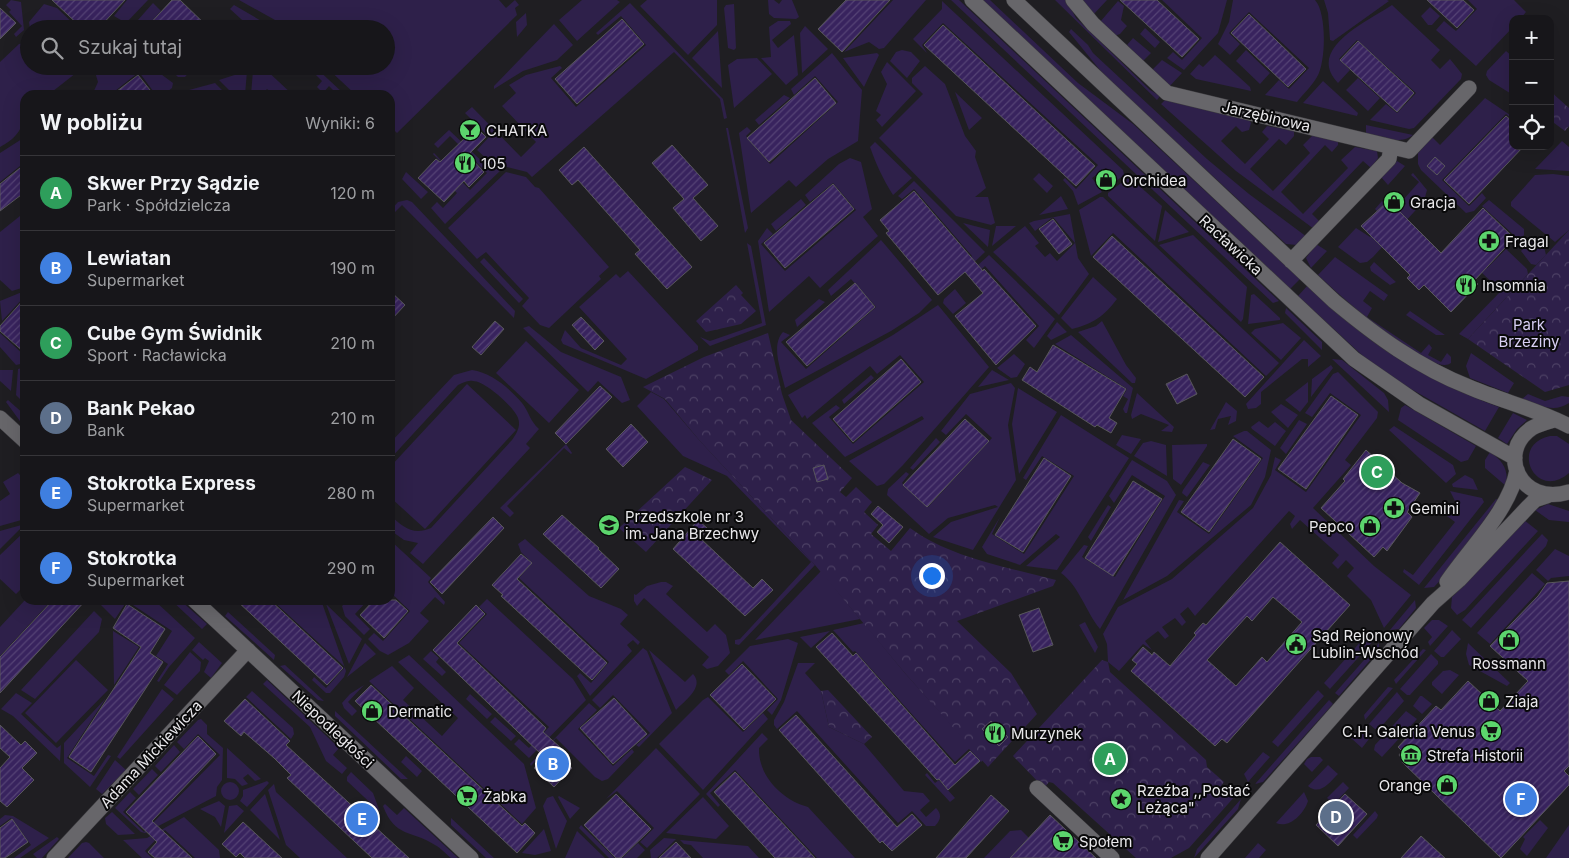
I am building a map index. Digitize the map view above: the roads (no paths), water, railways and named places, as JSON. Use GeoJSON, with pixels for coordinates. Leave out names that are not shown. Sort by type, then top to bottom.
{"type":"FeatureCollection","features":[{"type":"Feature","properties":{"kind":"street","name":"Racławicka"},"geometry":{"type":"LineString","coordinates":[[972,0],[1354,359],[1413,400],[1516,464]]}},
{"type":"Feature","properties":{"kind":"street","name":"Racławicka"},"geometry":{"type":"LineString","coordinates":[[1014,0],[1291,261],[1359,322],[1403,354],[1452,380],[1563,420]]}},
{"type":"Feature","properties":{"kind":"street","name":"Jarzębinowa"},"geometry":{"type":"LineString","coordinates":[[1073,0],[1093,24],[1167,93],[1391,147],[1409,151],[1469,88]]}},
{"type":"Feature","properties":{"kind":"street"},"geometry":{"type":"LineString","coordinates":[[1291,261],[1389,159],[1391,147]]}},
{"type":"Feature","properties":{"kind":"street"},"geometry":{"type":"LineString","coordinates":[[0,418],[20,436]]}},
{"type":"Feature","properties":{"kind":"street"},"geometry":{"type":"LineString","coordinates":[[1208,858],[1433,603],[1506,500],[1515,484],[1519,442],[1525,434],[1533,428],[1563,420]]}},
{"type":"Feature","properties":{"kind":"street"},"geometry":{"type":"LineString","coordinates":[[1516,464],[1525,484],[1532,490],[1560,496]]}},
{"type":"Feature","properties":{"kind":"street"},"geometry":{"type":"LineString","coordinates":[[1433,603],[1459,580],[1535,500],[1560,496]]}},
{"type":"Feature","properties":{"kind":"street","name":"Niepodległości"},"geometry":{"type":"LineString","coordinates":[[199,605],[471,858]]}},
{"type":"Feature","properties":{"kind":"street","name":"Adama Mickiewicza"},"geometry":{"type":"LineString","coordinates":[[54,858],[248,650]]}},
{"type":"Feature","properties":{"kind":"street"},"geometry":{"type":"LineString","coordinates":[[1037,788],[1112,858]]}},
{"type":"Feature","properties":{"kind":"place","name":"CHATKA"},"geometry":{"type":"Point","coordinates":[470,130]}},
{"type":"Feature","properties":{"kind":"place","name":"105"},"geometry":{"type":"Point","coordinates":[465,163]}},
{"type":"Feature","properties":{"kind":"place","name":"Orchidea"},"geometry":{"type":"Point","coordinates":[1106,180]}},
{"type":"Feature","properties":{"kind":"place","name":"Gracja"},"geometry":{"type":"Point","coordinates":[1394,202]}},
{"type":"Feature","properties":{"kind":"place","name":"Fragal"},"geometry":{"type":"Point","coordinates":[1489,241]}},
{"type":"Feature","properties":{"kind":"place","name":"Insomnia"},"geometry":{"type":"Point","coordinates":[1466,285]}},
{"type":"Feature","properties":{"kind":"place","name":"Cube Gym Świdnik"},"geometry":{"type":"Point","coordinates":[1377,472]}},
{"type":"Feature","properties":{"kind":"place","name":"Gemini"},"geometry":{"type":"Point","coordinates":[1394,508]}},
{"type":"Feature","properties":{"kind":"place","name":"Przedszkole nr 3 im. Jana Brzechwy"},"geometry":{"type":"Point","coordinates":[609,525]}},
{"type":"Feature","properties":{"kind":"place","name":"Pepco"},"geometry":{"type":"Point","coordinates":[1370,526]}},
{"type":"Feature","properties":{"kind":"place","name":"Rossmann"},"geometry":{"type":"Point","coordinates":[1509,640]}},
{"type":"Feature","properties":{"kind":"place","name":"Sąd Rejonowy Lublin-Wschód"},"geometry":{"type":"Point","coordinates":[1296,644]}},
{"type":"Feature","properties":{"kind":"place","name":"Ziaja"},"geometry":{"type":"Point","coordinates":[1489,701]}},
{"type":"Feature","properties":{"kind":"place","name":"Dermatic"},"geometry":{"type":"Point","coordinates":[372,711]}},
{"type":"Feature","properties":{"kind":"place","name":"C.H. Galeria Venus"},"geometry":{"type":"Point","coordinates":[1491,731]}},
{"type":"Feature","properties":{"kind":"place","name":"Murzynek"},"geometry":{"type":"Point","coordinates":[995,733]}},
{"type":"Feature","properties":{"kind":"place","name":"Strefa Historii"},"geometry":{"type":"Point","coordinates":[1411,755]}},
{"type":"Feature","properties":{"kind":"place","name":"Skwer Przy Sądzie"},"geometry":{"type":"Point","coordinates":[1110,759]}},
{"type":"Feature","properties":{"kind":"place","name":"Lewiatan"},"geometry":{"type":"Point","coordinates":[553,764]}},
{"type":"Feature","properties":{"kind":"place","name":"Orange"},"geometry":{"type":"Point","coordinates":[1447,785]}},
{"type":"Feature","properties":{"kind":"place","name":"Żabka"},"geometry":{"type":"Point","coordinates":[467,796]}},
{"type":"Feature","properties":{"kind":"place","name":"Rzeźba ,,Postać Leżąca\""},"geometry":{"type":"Point","coordinates":[1121,799]}},
{"type":"Feature","properties":{"kind":"place","name":"Stokrotka"},"geometry":{"type":"Point","coordinates":[1521,799]}},
{"type":"Feature","properties":{"kind":"place","name":"Bank Pekao"},"geometry":{"type":"Point","coordinates":[1336,817]}},
{"type":"Feature","properties":{"kind":"place","name":"Stokrotka Express"},"geometry":{"type":"Point","coordinates":[362,819]}},
{"type":"Feature","properties":{"kind":"place","name":"Społem"},"geometry":{"type":"Point","coordinates":[1063,841]}},
{"type":"Feature","properties":{"kind":"park label","name":"Park Brzeziny"},"geometry":{"type":"Point","coordinates":[1529,332]}}]}
